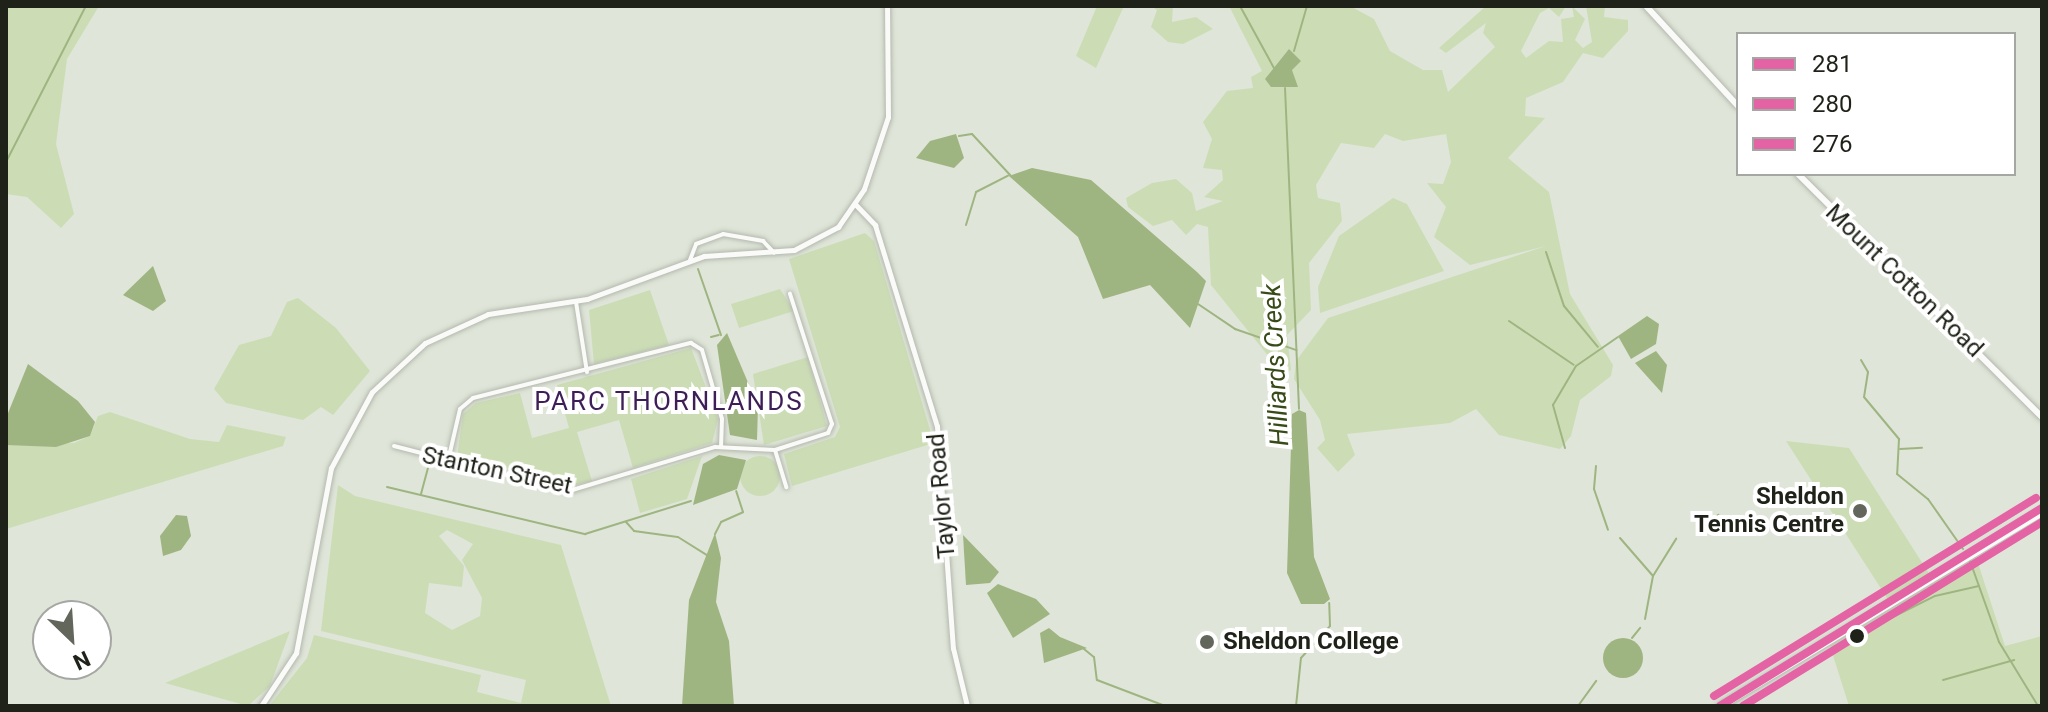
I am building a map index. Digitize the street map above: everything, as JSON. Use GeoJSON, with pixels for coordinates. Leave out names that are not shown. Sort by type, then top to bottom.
{"type":"FeatureCollection","features":[{"type":"Feature","properties":{"kind":"highway"},"geometry":{"type":"LineString","coordinates":[[1720,706],[2042,510]]}},
{"type":"Feature","properties":{"kind":"main road"},"geometry":{"type":"LineString","coordinates":[[261,706],[285,677],[305,627],[331,468],[372,392],[414,351],[462,324],[576,302],[690,260],[774,253],[824,238],[856,205],[888,117],[887,6]]}},
{"type":"Feature","properties":{"kind":"main road"},"geometry":{"type":"LineString","coordinates":[[1646,6],[1736,104]]}},
{"type":"Feature","properties":{"kind":"main road","name":"Mount Cotton Road"},"geometry":{"type":"LineString","coordinates":[[1800,176],[2042,414]]}},
{"type":"Feature","properties":{"kind":"main road","name":"Taylor Road"},"geometry":{"type":"LineString","coordinates":[[856,205],[875,225],[937,426],[953,648],[967,706]]}},
{"type":"Feature","properties":{"kind":"main road","name":"Mount Cotton Road"},"geometry":{"type":"LineString","coordinates":[[2012,387],[2042,414]]}},
{"type":"Feature","properties":{"kind":"street"},"geometry":{"type":"LineString","coordinates":[[690,260],[696,244],[723,234],[763,241],[774,253]]}},
{"type":"Feature","properties":{"kind":"street","name":"Stanton Street"},"geometry":{"type":"LineString","coordinates":[[394,446],[569,491],[721,446],[775,450],[833,427],[790,294]]}},
{"type":"Feature","properties":{"kind":"street"},"geometry":{"type":"LineString","coordinates":[[576,302],[587,372]]}},
{"type":"Feature","properties":{"kind":"street"},"geometry":{"type":"LineString","coordinates":[[448,461],[467,402],[699,345],[722,419],[721,446]]}},
{"type":"Feature","properties":{"kind":"street"},"geometry":{"type":"LineString","coordinates":[[775,450],[786,487]]}},
{"type":"Feature","properties":{"kind":"shaded area"},"geometry":{"type":"Polygon","coordinates":[[[6,6],[99,6],[67,59],[56,144],[74,214],[61,228],[27,197],[6,194],[6,6]]]}},
{"type":"Feature","properties":{"kind":"shaded area"},"geometry":{"type":"Polygon","coordinates":[[[1097,6],[1124,6],[1096,68],[1076,56],[1097,6]]]}},
{"type":"Feature","properties":{"kind":"shaded area"},"geometry":{"type":"Polygon","coordinates":[[[1151,6],[1173,6],[1172,22],[1196,17],[1213,29],[1183,44],[1168,42],[1151,27],[1157,10],[1151,6]]]}},
{"type":"Feature","properties":{"kind":"shaded area"},"geometry":{"type":"Polygon","coordinates":[[[1229,6],[1350,6],[1374,19],[1390,51],[1423,70],[1442,70],[1448,92],[1495,47],[1483,33],[1486,23],[1446,53],[1439,48],[1486,6],[1566,6],[1559,17],[1549,8],[1540,13],[1521,51],[1526,58],[1549,41],[1563,42],[1561,19],[1574,17],[1572,6],[1585,19],[1575,40],[1583,48],[1592,42],[1586,6],[1605,6],[1604,17],[1628,20],[1628,31],[1603,58],[1583,53],[1563,82],[1526,98],[1525,116],[1545,118],[1508,158],[1549,192],[1570,294],[1613,365],[1611,376],[1580,400],[1571,436],[1560,449],[1499,435],[1476,409],[1450,423],[1347,434],[1355,455],[1338,472],[1317,448],[1325,440],[1320,420],[1294,379],[1296,361],[1328,318],[1546,246],[1470,265],[1434,237],[1446,207],[1427,183],[1443,184],[1451,162],[1446,134],[1403,141],[1385,134],[1374,148],[1341,143],[1316,185],[1318,198],[1340,203],[1342,221],[1309,263],[1311,310],[1287,335],[1291,370],[1283,374],[1211,285],[1208,227],[1197,224],[1186,235],[1172,220],[1153,226],[1128,207],[1126,198],[1152,183],[1176,179],[1192,193],[1196,211],[1223,201],[1204,197],[1223,180],[1222,170],[1203,168],[1212,139],[1203,122],[1227,91],[1253,88],[1251,77],[1262,71],[1229,6]]]}},
{"type":"Feature","properties":{"kind":"shaded area"},"geometry":{"type":"Polygon","coordinates":[[[1289,49],[1301,61],[1292,70],[1298,87],[1271,87],[1265,79],[1289,49]]]}},
{"type":"Feature","properties":{"kind":"shaded area"},"geometry":{"type":"Polygon","coordinates":[[[956,134],[964,158],[954,168],[916,158],[930,141],[956,134]]]}},
{"type":"Feature","properties":{"kind":"shaded area"},"geometry":{"type":"Polygon","coordinates":[[[1032,168],[1091,180],[1206,281],[1190,328],[1150,285],[1103,299],[1078,237],[1009,176],[1032,168]]]}},
{"type":"Feature","properties":{"kind":"shaded area"},"geometry":{"type":"Polygon","coordinates":[[[1393,198],[1407,204],[1444,271],[1320,313],[1318,287],[1339,236],[1393,198]]]}},
{"type":"Feature","properties":{"kind":"shaded area"},"geometry":{"type":"Polygon","coordinates":[[[865,233],[874,241],[934,443],[792,486],[784,454],[835,437],[840,427],[789,259],[865,233]]]}},
{"type":"Feature","properties":{"kind":"shaded area"},"geometry":{"type":"Polygon","coordinates":[[[153,266],[166,301],[153,311],[123,295],[153,266]]]}},
{"type":"Feature","properties":{"kind":"shaded area"},"geometry":{"type":"Polygon","coordinates":[[[780,289],[794,311],[739,328],[731,304],[780,289]]]}},
{"type":"Feature","properties":{"kind":"shaded area"},"geometry":{"type":"Polygon","coordinates":[[[650,290],[669,345],[594,364],[589,310],[650,290]]]}},
{"type":"Feature","properties":{"kind":"shaded area"},"geometry":{"type":"Polygon","coordinates":[[[298,298],[336,328],[370,371],[333,415],[321,407],[303,420],[226,403],[214,389],[239,345],[271,336],[287,302],[298,298]]]}},
{"type":"Feature","properties":{"kind":"shaded area"},"geometry":{"type":"Polygon","coordinates":[[[1647,316],[1659,324],[1656,344],[1631,359],[1618,336],[1647,316]]]}},
{"type":"Feature","properties":{"kind":"shaded area"},"geometry":{"type":"Polygon","coordinates":[[[727,333],[758,406],[757,440],[730,435],[717,345],[727,333]]]}},
{"type":"Feature","properties":{"kind":"shaded area"},"geometry":{"type":"Polygon","coordinates":[[[691,348],[718,419],[712,443],[633,468],[619,420],[577,432],[592,481],[571,486],[457,457],[463,414],[476,403],[520,393],[532,438],[569,428],[557,385],[691,348]]]}},
{"type":"Feature","properties":{"kind":"shaded area"},"geometry":{"type":"Polygon","coordinates":[[[1656,351],[1667,365],[1662,393],[1635,363],[1656,351]]]}},
{"type":"Feature","properties":{"kind":"shaded area"},"geometry":{"type":"Polygon","coordinates":[[[808,357],[827,426],[764,445],[753,374],[808,357]]]}},
{"type":"Feature","properties":{"kind":"shaded area"},"geometry":{"type":"Polygon","coordinates":[[[28,364],[78,401],[95,422],[90,436],[56,447],[6,445],[6,418],[28,364]]]}},
{"type":"Feature","properties":{"kind":"shaded area"},"geometry":{"type":"Polygon","coordinates":[[[1299,410],[1306,413],[1314,557],[1330,599],[1324,604],[1301,604],[1287,573],[1292,414],[1299,410]]]}},
{"type":"Feature","properties":{"kind":"shaded area"},"geometry":{"type":"Polygon","coordinates":[[[110,412],[190,439],[219,442],[227,425],[286,437],[283,446],[6,529],[6,445],[74,443],[90,436],[98,416],[110,412]]]}},
{"type":"Feature","properties":{"kind":"shaded area","name":"Sheldon Tennis Centre"},"geometry":{"type":"Polygon","coordinates":[[[1786,441],[1849,448],[1930,575],[1889,601],[1786,441]]]}},
{"type":"Feature","properties":{"kind":"shaded area"},"geometry":{"type":"Polygon","coordinates":[[[719,455],[746,460],[737,489],[693,505],[703,464],[719,455]]]}},
{"type":"Feature","properties":{"kind":"shaded area"},"geometry":{"type":"Polygon","coordinates":[[[702,456],[687,499],[640,513],[631,479],[702,456]]]}},
{"type":"Feature","properties":{"kind":"shaded area"},"geometry":{"type":"Polygon","coordinates":[[[760,456],[774,462],[780,476],[774,490],[760,496],[746,490],[740,476],[746,462],[760,456]]]}},
{"type":"Feature","properties":{"kind":"shaded area"},"geometry":{"type":"Polygon","coordinates":[[[338,485],[355,496],[561,545],[611,706],[269,706],[307,658],[314,635],[481,675],[477,692],[521,703],[526,680],[321,631],[338,485]],[[447,530],[439,536],[464,566],[462,587],[429,583],[425,613],[452,630],[480,616],[482,598],[462,560],[473,544],[447,530]]]}},
{"type":"Feature","properties":{"kind":"shaded area"},"geometry":{"type":"Polygon","coordinates":[[[176,515],[187,516],[191,536],[181,550],[163,556],[160,536],[176,515]]]}},
{"type":"Feature","properties":{"kind":"shaded area"},"geometry":{"type":"Polygon","coordinates":[[[715,533],[721,558],[716,602],[729,641],[734,706],[682,706],[689,600],[715,533]]]}},
{"type":"Feature","properties":{"kind":"shaded area"},"geometry":{"type":"Polygon","coordinates":[[[963,535],[999,572],[990,583],[966,585],[963,535]]]}},
{"type":"Feature","properties":{"kind":"shaded area"},"geometry":{"type":"Polygon","coordinates":[[[1976,557],[2005,646],[2042,636],[2042,706],[1849,706],[1830,646],[1976,557]]]}},
{"type":"Feature","properties":{"kind":"shaded area"},"geometry":{"type":"Polygon","coordinates":[[[998,584],[1036,599],[1050,614],[1013,638],[987,593],[998,584]]]}},
{"type":"Feature","properties":{"kind":"shaded area"},"geometry":{"type":"Polygon","coordinates":[[[1049,628],[1060,637],[1087,648],[1044,663],[1040,633],[1049,628]]]}},
{"type":"Feature","properties":{"kind":"shaded area"},"geometry":{"type":"Polygon","coordinates":[[[290,631],[270,686],[248,706],[165,683],[290,631]]]}},
{"type":"Feature","properties":{"kind":"shaded area"},"geometry":{"type":"Polygon","coordinates":[[[1623,638],[1637,644],[1643,658],[1637,672],[1623,678],[1609,672],[1603,658],[1609,644],[1623,638]]]}},
{"type":"Feature","properties":{"kind":"waterway"},"geometry":{"type":"LineString","coordinates":[[6,162],[86,6]]}},
{"type":"Feature","properties":{"kind":"waterway"},"geometry":{"type":"LineString","coordinates":[[1240,6],[1274,68]]}},
{"type":"Feature","properties":{"kind":"waterway","name":"Hilliards Creek"},"geometry":{"type":"LineString","coordinates":[[1294,51],[1307,6]]}},
{"type":"Feature","properties":{"kind":"waterway","name":"Hilliards Creek"},"geometry":{"type":"LineString","coordinates":[[1285,88],[1299,409]]}},
{"type":"Feature","properties":{"kind":"waterway"},"geometry":{"type":"LineString","coordinates":[[959,136],[972,134],[1011,176]]}},
{"type":"Feature","properties":{"kind":"waterway"},"geometry":{"type":"LineString","coordinates":[[966,225],[976,192],[1008,176]]}},
{"type":"Feature","properties":{"kind":"waterway"},"geometry":{"type":"LineString","coordinates":[[1546,252],[1564,306],[1598,347]]}},
{"type":"Feature","properties":{"kind":"waterway"},"geometry":{"type":"LineString","coordinates":[[698,269],[721,335]]}},
{"type":"Feature","properties":{"kind":"waterway"},"geometry":{"type":"LineString","coordinates":[[1198,304],[1235,329],[1296,350]]}},
{"type":"Feature","properties":{"kind":"waterway"},"geometry":{"type":"LineString","coordinates":[[1509,321],[1574,365]]}},
{"type":"Feature","properties":{"kind":"waterway"},"geometry":{"type":"LineString","coordinates":[[711,337],[719,335]]}},
{"type":"Feature","properties":{"kind":"waterway"},"geometry":{"type":"LineString","coordinates":[[1565,448],[1553,405],[1576,366],[1618,337]]}},
{"type":"Feature","properties":{"kind":"waterway"},"geometry":{"type":"LineString","coordinates":[[1861,360],[1868,372],[1864,397],[1899,439],[1897,474],[1928,499],[1963,549]]}},
{"type":"Feature","properties":{"kind":"waterway"},"geometry":{"type":"LineString","coordinates":[[1900,449],[1922,448]]}},
{"type":"Feature","properties":{"kind":"waterway"},"geometry":{"type":"LineString","coordinates":[[421,494],[429,464]]}},
{"type":"Feature","properties":{"kind":"waterway","name":"Hilliards Creek"},"geometry":{"type":"LineString","coordinates":[[1596,466],[1594,489],[1608,530]]}},
{"type":"Feature","properties":{"kind":"waterway"},"geometry":{"type":"LineString","coordinates":[[387,487],[585,534],[691,501]]}},
{"type":"Feature","properties":{"kind":"waterway"},"geometry":{"type":"LineString","coordinates":[[715,534],[721,522],[743,512],[736,491]]}},
{"type":"Feature","properties":{"kind":"waterway","name":"Hilliards Creek"},"geometry":{"type":"LineString","coordinates":[[1703,526],[1718,515]]}},
{"type":"Feature","properties":{"kind":"waterway"},"geometry":{"type":"LineString","coordinates":[[626,522],[634,531],[678,537],[708,556]]}},
{"type":"Feature","properties":{"kind":"waterway","name":"Hilliards Creek"},"geometry":{"type":"LineString","coordinates":[[1620,538],[1653,576]]}},
{"type":"Feature","properties":{"kind":"waterway","name":"Hilliards Creek"},"geometry":{"type":"LineString","coordinates":[[1645,619],[1653,576],[1676,539]]}},
{"type":"Feature","properties":{"kind":"waterway"},"geometry":{"type":"LineString","coordinates":[[1970,561],[1999,642],[2038,706]]}},
{"type":"Feature","properties":{"kind":"waterway"},"geometry":{"type":"LineString","coordinates":[[1881,623],[1935,596],[1979,586]]}},
{"type":"Feature","properties":{"kind":"waterway","name":"Hilliards Creek"},"geometry":{"type":"LineString","coordinates":[[1296,706],[1301,658],[1330,626],[1329,603]]}},
{"type":"Feature","properties":{"kind":"waterway"},"geometry":{"type":"LineString","coordinates":[[1848,641],[1875,626]]}},
{"type":"Feature","properties":{"kind":"waterway","name":"Hilliards Creek"},"geometry":{"type":"LineString","coordinates":[[1632,638],[1640,628]]}},
{"type":"Feature","properties":{"kind":"waterway"},"geometry":{"type":"LineString","coordinates":[[1084,649],[1094,657],[1097,680],[1165,706]]}},
{"type":"Feature","properties":{"kind":"waterway"},"geometry":{"type":"LineString","coordinates":[[1943,680],[2014,660]]}},
{"type":"Feature","properties":{"kind":"waterway","name":"Hilliards Creek"},"geometry":{"type":"LineString","coordinates":[[1578,706],[1596,681]]}},
{"type":"Feature","properties":{"kind":"transit line","name":"276"},"geometry":{"type":"LineString","coordinates":[[1714,696],[2036,498]]}},
{"type":"Feature","properties":{"kind":"transit line","name":"281"},"geometry":{"type":"LineString","coordinates":[[1720,706],[2042,508]]}},
{"type":"Feature","properties":{"kind":"transit line","name":"280"},"geometry":{"type":"LineString","coordinates":[[1743,706],[2042,522]]}},
{"type":"Feature","properties":{"kind":"place","name":"Sheldon Tennis Centre"},"geometry":{"type":"Point","coordinates":[1860,511]}},
{"type":"Feature","properties":{"kind":"place","name":"Sheldon College"},"geometry":{"type":"Point","coordinates":[1207,642]}},
{"type":"Feature","properties":{"kind":"district","name":"PARC THORNLANDS"},"geometry":{"type":"Point","coordinates":[669,402]}}]}
